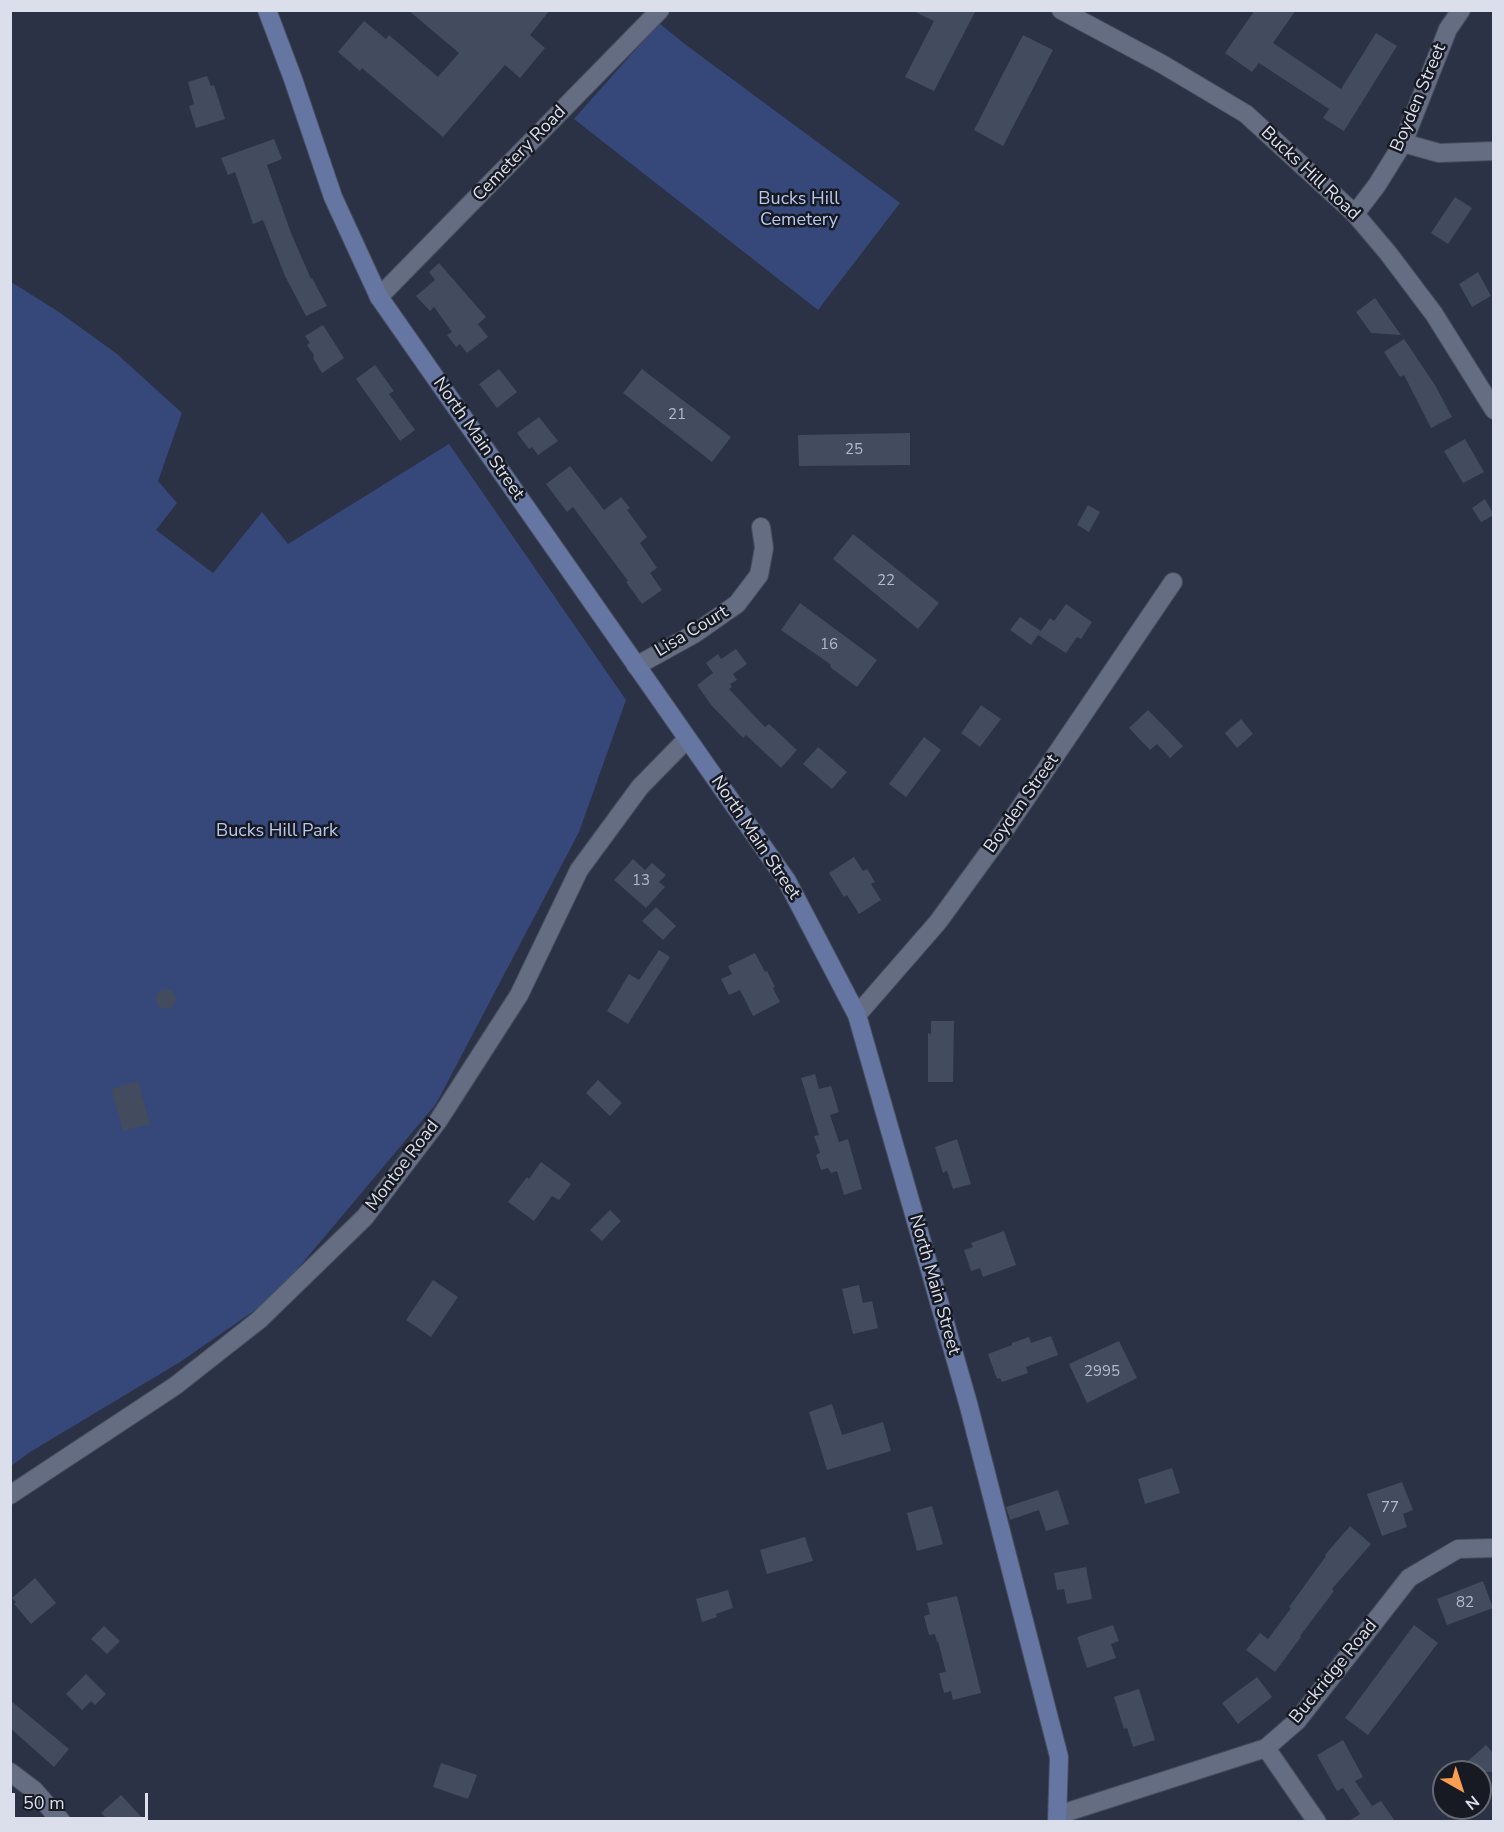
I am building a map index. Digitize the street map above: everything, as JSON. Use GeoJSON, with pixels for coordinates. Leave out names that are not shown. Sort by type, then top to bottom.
{"type":"FeatureCollection","features":[{"type":"Feature","properties":{"kind":"main road","name":"North Main Street"},"geometry":{"type":"LineString","coordinates":[[267,10],[333,197],[379,297],[787,881],[857,1015],[968,1403],[1059,1757],[1057,1818]]}},
{"type":"Feature","properties":{"kind":"street","name":"Cemetery Road"},"geometry":{"type":"LineString","coordinates":[[379,297],[660,10]]}},
{"type":"Feature","properties":{"kind":"street","name":"Bucks Hill Road"},"geometry":{"type":"LineString","coordinates":[[1061,10],[1162,64],[1246,114],[1355,214],[1434,314],[1494,410]]}},
{"type":"Feature","properties":{"kind":"street","name":"Boyden Street"},"geometry":{"type":"LineString","coordinates":[[1355,214],[1377,185],[1403,142],[1448,29],[1461,10]]}},
{"type":"Feature","properties":{"kind":"street"},"geometry":{"type":"LineString","coordinates":[[1403,142],[1439,153],[1494,151]]}},
{"type":"Feature","properties":{"kind":"street","name":"Lisa Court"},"geometry":{"type":"LineString","coordinates":[[636,666],[694,634],[737,604],[759,575],[764,548],[760,527]]}},
{"type":"Feature","properties":{"kind":"street","name":"Boyden Street"},"geometry":{"type":"LineString","coordinates":[[857,1015],[938,922],[1002,834],[1173,582]]}},
{"type":"Feature","properties":{"kind":"street","name":"Montoe Road"},"geometry":{"type":"LineString","coordinates":[[10,1495],[175,1386],[249,1328],[365,1217],[438,1121],[519,996],[579,870],[640,787],[687,739]]}},
{"type":"Feature","properties":{"kind":"street","name":"Buckridge Road"},"geometry":{"type":"LineString","coordinates":[[1057,1818],[1266,1748],[1297,1721],[1409,1578],[1458,1549],[1494,1548]]}},
{"type":"Feature","properties":{"kind":"street"},"geometry":{"type":"LineString","coordinates":[[1266,1748],[1317,1821]]}},
{"type":"Feature","properties":{"kind":"street"},"geometry":{"type":"LineString","coordinates":[[10,1772],[34,1790],[62,1821]]}},
{"type":"Feature","properties":{"kind":"green space","name":"Bucks Hill Cemetery"},"geometry":{"type":"Polygon","coordinates":[[[659,23],[900,203],[818,310],[574,119],[659,23]]]}},
{"type":"Feature","properties":{"kind":"green space","name":"Bucks Hill Park"},"geometry":{"type":"Polygon","coordinates":[[[11,282],[59,312],[117,354],[182,413],[158,481],[177,503],[156,530],[213,573],[262,512],[288,544],[449,444],[626,700],[579,832],[436,1104],[274,1297],[180,1362],[30,1452],[11,1466],[11,282]]]}},
{"type":"Feature","properties":{"kind":"building"},"geometry":{"type":"Polygon","coordinates":[[[408,10],[550,10],[530,35],[545,48],[520,78],[505,65],[443,137],[362,68],[360,71],[338,52],[364,21],[386,39],[389,35],[438,77],[459,53],[408,10]]]}},
{"type":"Feature","properties":{"kind":"building"},"geometry":{"type":"Polygon","coordinates":[[[911,10],[976,10],[934,91],[905,77],[934,21],[911,10]]]}},
{"type":"Feature","properties":{"kind":"building"},"geometry":{"type":"Polygon","coordinates":[[[1255,10],[1296,10],[1273,43],[1341,89],[1376,33],[1397,46],[1344,131],[1323,118],[1329,109],[1259,63],[1252,72],[1225,53],[1255,10]]]}},
{"type":"Feature","properties":{"kind":"building"},"geometry":{"type":"Polygon","coordinates":[[[1023,35],[1053,50],[1003,146],[974,130],[1023,35]]]}},
{"type":"Feature","properties":{"kind":"building"},"geometry":{"type":"Polygon","coordinates":[[[207,76],[211,86],[214,85],[225,119],[196,128],[189,106],[194,104],[188,82],[207,76]]]}},
{"type":"Feature","properties":{"kind":"building"},"geometry":{"type":"Polygon","coordinates":[[[274,139],[282,159],[267,165],[291,233],[311,279],[327,306],[306,316],[285,276],[263,220],[253,224],[235,172],[228,175],[221,158],[274,139]]]}},
{"type":"Feature","properties":{"kind":"building"},"geometry":{"type":"Polygon","coordinates":[[[1455,197],[1472,208],[1448,244],[1431,233],[1455,197]]]}},
{"type":"Feature","properties":{"kind":"building"},"geometry":{"type":"Polygon","coordinates":[[[439,263],[486,317],[478,324],[488,337],[467,353],[460,344],[456,347],[447,335],[452,332],[434,307],[430,311],[416,296],[435,280],[429,272],[439,263]]]}},
{"type":"Feature","properties":{"kind":"building"},"geometry":{"type":"Polygon","coordinates":[[[1478,272],[1491,296],[1472,307],[1459,284],[1478,272]]]}},
{"type":"Feature","properties":{"kind":"building"},"geometry":{"type":"Polygon","coordinates":[[[1375,298],[1401,335],[1371,333],[1356,312],[1375,298]]]}},
{"type":"Feature","properties":{"kind":"building"},"geometry":{"type":"Polygon","coordinates":[[[323,325],[344,358],[322,373],[307,345],[310,343],[305,336],[323,325]]]}},
{"type":"Feature","properties":{"kind":"building"},"geometry":{"type":"Polygon","coordinates":[[[1404,339],[1435,385],[1452,417],[1431,428],[1404,375],[1400,377],[1384,352],[1404,339]]]}},
{"type":"Feature","properties":{"kind":"building"},"geometry":{"type":"Polygon","coordinates":[[[375,365],[394,391],[389,394],[415,430],[400,441],[356,379],[375,365]]]}},
{"type":"Feature","properties":{"kind":"building"},"geometry":{"type":"Polygon","coordinates":[[[499,369],[517,392],[497,408],[479,384],[499,369]]]}},
{"type":"Feature","properties":{"kind":"building"},"geometry":{"type":"Polygon","coordinates":[[[642,369],[731,437],[712,462],[623,393],[642,369]]]}},
{"type":"Feature","properties":{"kind":"building"},"geometry":{"type":"Polygon","coordinates":[[[539,417],[558,441],[538,455],[532,447],[529,449],[517,433],[539,417]]]}},
{"type":"Feature","properties":{"kind":"building"},"geometry":{"type":"Polygon","coordinates":[[[910,433],[910,465],[799,466],[798,435],[910,433]]]}},
{"type":"Feature","properties":{"kind":"building"},"geometry":{"type":"Polygon","coordinates":[[[1465,439],[1484,472],[1463,483],[1444,451],[1465,439]]]}},
{"type":"Feature","properties":{"kind":"building"},"geometry":{"type":"Polygon","coordinates":[[[570,466],[604,510],[621,497],[630,508],[627,510],[647,537],[640,543],[657,568],[650,573],[662,590],[642,604],[626,582],[628,581],[573,507],[567,512],[546,484],[570,466]]]}},
{"type":"Feature","properties":{"kind":"building"},"geometry":{"type":"Polygon","coordinates":[[[1485,499],[1494,515],[1481,522],[1472,508],[1485,499]]]}},
{"type":"Feature","properties":{"kind":"building"},"geometry":{"type":"Polygon","coordinates":[[[1088,505],[1100,512],[1089,532],[1077,525],[1088,505]]]}},
{"type":"Feature","properties":{"kind":"building"},"geometry":{"type":"Polygon","coordinates":[[[853,534],[939,603],[918,629],[833,559],[853,534]]]}},
{"type":"Feature","properties":{"kind":"building"},"geometry":{"type":"Polygon","coordinates":[[[800,603],[877,660],[857,687],[831,668],[830,664],[781,630],[800,603]]]}},
{"type":"Feature","properties":{"kind":"building"},"geometry":{"type":"Polygon","coordinates":[[[1066,604],[1092,622],[1081,639],[1077,637],[1066,653],[1038,635],[1050,618],[1054,621],[1066,604]]]}},
{"type":"Feature","properties":{"kind":"building"},"geometry":{"type":"Polygon","coordinates":[[[1020,617],[1041,631],[1031,645],[1010,630],[1020,617]]]}},
{"type":"Feature","properties":{"kind":"building"},"geometry":{"type":"Polygon","coordinates":[[[736,649],[747,664],[733,674],[737,680],[730,684],[732,687],[729,689],[765,727],[769,724],[797,750],[781,768],[746,735],[743,738],[712,706],[697,685],[713,673],[706,663],[718,654],[721,659],[736,649]]]}},
{"type":"Feature","properties":{"kind":"building"},"geometry":{"type":"Polygon","coordinates":[[[981,705],[1001,719],[980,747],[961,733],[981,705]]]}},
{"type":"Feature","properties":{"kind":"building"},"geometry":{"type":"Polygon","coordinates":[[[1148,710],[1183,746],[1170,758],[1157,744],[1150,750],[1129,728],[1148,710]]]}},
{"type":"Feature","properties":{"kind":"building"},"geometry":{"type":"Polygon","coordinates":[[[1241,719],[1253,734],[1237,748],[1225,733],[1241,719]]]}},
{"type":"Feature","properties":{"kind":"building"},"geometry":{"type":"Polygon","coordinates":[[[924,737],[941,750],[906,797],[889,784],[924,737]]]}},
{"type":"Feature","properties":{"kind":"building"},"geometry":{"type":"Polygon","coordinates":[[[818,747],[847,772],[832,789],[803,764],[818,747]]]}},
{"type":"Feature","properties":{"kind":"building"},"geometry":{"type":"Polygon","coordinates":[[[854,857],[863,871],[867,869],[875,882],[871,884],[881,900],[859,914],[847,895],[844,897],[829,873],[854,857]]]}},
{"type":"Feature","properties":{"kind":"building"},"geometry":{"type":"Polygon","coordinates":[[[633,859],[645,870],[652,863],[666,875],[659,882],[665,887],[646,908],[614,880],[633,859]]]}},
{"type":"Feature","properties":{"kind":"building"},"geometry":{"type":"Polygon","coordinates":[[[656,907],[676,926],[663,940],[642,921],[656,907]]]}},
{"type":"Feature","properties":{"kind":"building"},"geometry":{"type":"Polygon","coordinates":[[[659,950],[670,957],[628,1024],[607,1011],[629,974],[639,980],[659,950]]]}},
{"type":"Feature","properties":{"kind":"building"},"geometry":{"type":"Polygon","coordinates":[[[755,953],[765,972],[767,971],[780,1002],[753,1016],[740,990],[729,995],[721,979],[732,974],[728,966],[755,953]]]}},
{"type":"Feature","properties":{"kind":"building"},"geometry":{"type":"Polygon","coordinates":[[[166,989],[173,992],[176,999],[173,1006],[166,1009],[159,1006],[156,999],[159,992],[166,989]]]}},
{"type":"Feature","properties":{"kind":"building"},"geometry":{"type":"Polygon","coordinates":[[[931,1021],[954,1021],[953,1082],[928,1082],[928,1033],[931,1034],[931,1021]]]}},
{"type":"Feature","properties":{"kind":"building"},"geometry":{"type":"Polygon","coordinates":[[[815,1074],[819,1089],[831,1086],[839,1112],[830,1115],[839,1142],[848,1139],[862,1189],[844,1195],[837,1171],[831,1173],[828,1168],[821,1170],[816,1155],[820,1153],[814,1136],[819,1135],[801,1078],[815,1074]]]}},
{"type":"Feature","properties":{"kind":"building"},"geometry":{"type":"Polygon","coordinates":[[[598,1080],[622,1103],[610,1116],[586,1093],[598,1080]]]}},
{"type":"Feature","properties":{"kind":"building"},"geometry":{"type":"Polygon","coordinates":[[[138,1081],[150,1124],[123,1131],[111,1089],[138,1081]]]}},
{"type":"Feature","properties":{"kind":"building"},"geometry":{"type":"Polygon","coordinates":[[[957,1139],[971,1184],[953,1189],[947,1171],[943,1173],[935,1147],[957,1139]]]}},
{"type":"Feature","properties":{"kind":"building"},"geometry":{"type":"Polygon","coordinates":[[[541,1162],[571,1184],[559,1200],[552,1196],[534,1221],[508,1202],[541,1162]]]}},
{"type":"Feature","properties":{"kind":"building"},"geometry":{"type":"Polygon","coordinates":[[[610,1210],[621,1221],[602,1241],[590,1230],[610,1210]]]}},
{"type":"Feature","properties":{"kind":"building"},"geometry":{"type":"Polygon","coordinates":[[[1004,1231],[1016,1265],[983,1277],[980,1268],[971,1271],[964,1250],[973,1247],[971,1243],[1004,1231]]]}},
{"type":"Feature","properties":{"kind":"building"},"geometry":{"type":"Polygon","coordinates":[[[433,1280],[458,1297],[431,1337],[406,1320],[433,1280]]]}},
{"type":"Feature","properties":{"kind":"building"},"geometry":{"type":"Polygon","coordinates":[[[859,1285],[863,1303],[872,1301],[878,1328],[853,1334],[842,1289],[859,1285]]]}},
{"type":"Feature","properties":{"kind":"building"},"geometry":{"type":"Polygon","coordinates":[[[1051,1336],[1058,1355],[1026,1367],[1028,1373],[1002,1382],[1000,1378],[997,1379],[988,1354],[1029,1337],[1031,1343],[1051,1336]]]}},
{"type":"Feature","properties":{"kind":"building"},"geometry":{"type":"Polygon","coordinates":[[[1119,1341],[1137,1378],[1087,1403],[1069,1364],[1119,1341]]]}},
{"type":"Feature","properties":{"kind":"building"},"geometry":{"type":"Polygon","coordinates":[[[832,1404],[842,1435],[883,1422],[891,1451],[827,1470],[809,1412],[832,1404]]]}},
{"type":"Feature","properties":{"kind":"building"},"geometry":{"type":"Polygon","coordinates":[[[1172,1468],[1180,1493],[1145,1504],[1138,1479],[1172,1468]]]}},
{"type":"Feature","properties":{"kind":"building"},"geometry":{"type":"Polygon","coordinates":[[[1402,1482],[1413,1510],[1403,1514],[1407,1527],[1382,1536],[1367,1494],[1402,1482]]]}},
{"type":"Feature","properties":{"kind":"building"},"geometry":{"type":"Polygon","coordinates":[[[1058,1490],[1069,1524],[1046,1531],[1039,1510],[1010,1520],[1006,1507],[1058,1490]]]}},
{"type":"Feature","properties":{"kind":"building"},"geometry":{"type":"Polygon","coordinates":[[[932,1506],[943,1544],[917,1551],[907,1513],[932,1506]]]}},
{"type":"Feature","properties":{"kind":"building"},"geometry":{"type":"Polygon","coordinates":[[[1350,1526],[1371,1544],[1332,1589],[1334,1591],[1275,1672],[1246,1650],[1260,1633],[1268,1639],[1325,1555],[1350,1526]]]}},
{"type":"Feature","properties":{"kind":"building"},"geometry":{"type":"Polygon","coordinates":[[[805,1537],[813,1561],[767,1574],[760,1550],[805,1537]]]}},
{"type":"Feature","properties":{"kind":"building"},"geometry":{"type":"Polygon","coordinates":[[[1086,1567],[1092,1599],[1067,1604],[1064,1589],[1057,1590],[1054,1573],[1086,1567]]]}},
{"type":"Feature","properties":{"kind":"building"},"geometry":{"type":"Polygon","coordinates":[[[35,1578],[56,1603],[31,1624],[14,1604],[16,1602],[12,1598],[35,1578]]]}},
{"type":"Feature","properties":{"kind":"building"},"geometry":{"type":"Polygon","coordinates":[[[1483,1581],[1493,1608],[1447,1625],[1437,1599],[1483,1581]]]}},
{"type":"Feature","properties":{"kind":"building"},"geometry":{"type":"Polygon","coordinates":[[[728,1590],[733,1608],[702,1622],[696,1599],[728,1590]]]}},
{"type":"Feature","properties":{"kind":"building"},"geometry":{"type":"Polygon","coordinates":[[[957,1596],[981,1693],[953,1700],[951,1691],[944,1693],[939,1673],[946,1672],[938,1641],[935,1634],[929,1635],[924,1616],[930,1614],[927,1603],[957,1596]]]}},
{"type":"Feature","properties":{"kind":"building"},"geometry":{"type":"Polygon","coordinates":[[[1113,1625],[1119,1641],[1111,1644],[1116,1658],[1087,1668],[1077,1637],[1113,1625]]]}},
{"type":"Feature","properties":{"kind":"building"},"geometry":{"type":"Polygon","coordinates":[[[1414,1625],[1438,1643],[1368,1735],[1345,1718],[1414,1625]]]}},
{"type":"Feature","properties":{"kind":"building"},"geometry":{"type":"Polygon","coordinates":[[[104,1626],[120,1641],[107,1654],[91,1639],[104,1626]]]}},
{"type":"Feature","properties":{"kind":"building"},"geometry":{"type":"Polygon","coordinates":[[[86,1674],[106,1694],[95,1705],[91,1701],[82,1710],[66,1694],[86,1674]]]}},
{"type":"Feature","properties":{"kind":"building"},"geometry":{"type":"Polygon","coordinates":[[[1257,1677],[1272,1697],[1238,1724],[1222,1703],[1257,1677]]]}},
{"type":"Feature","properties":{"kind":"building"},"geometry":{"type":"Polygon","coordinates":[[[1139,1689],[1155,1740],[1133,1747],[1127,1728],[1124,1729],[1114,1697],[1139,1689]]]}},
{"type":"Feature","properties":{"kind":"building"},"geometry":{"type":"Polygon","coordinates":[[[10,1700],[69,1749],[54,1767],[10,1728],[10,1700]]]}},
{"type":"Feature","properties":{"kind":"building"},"geometry":{"type":"Polygon","coordinates":[[[1343,1740],[1363,1777],[1355,1781],[1372,1806],[1381,1801],[1395,1821],[1349,1821],[1360,1814],[1343,1788],[1337,1791],[1317,1755],[1343,1740]]]}},
{"type":"Feature","properties":{"kind":"building"},"geometry":{"type":"Polygon","coordinates":[[[1486,1745],[1494,1754],[1494,1772],[1492,1772],[1492,1760],[1469,1760],[1486,1745]]]}},
{"type":"Feature","properties":{"kind":"building"},"geometry":{"type":"Polygon","coordinates":[[[441,1763],[477,1775],[468,1799],[433,1787],[441,1763]]]}},
{"type":"Feature","properties":{"kind":"building"},"geometry":{"type":"Polygon","coordinates":[[[121,1795],[145,1821],[109,1821],[101,1813],[121,1795]]]}}]}
